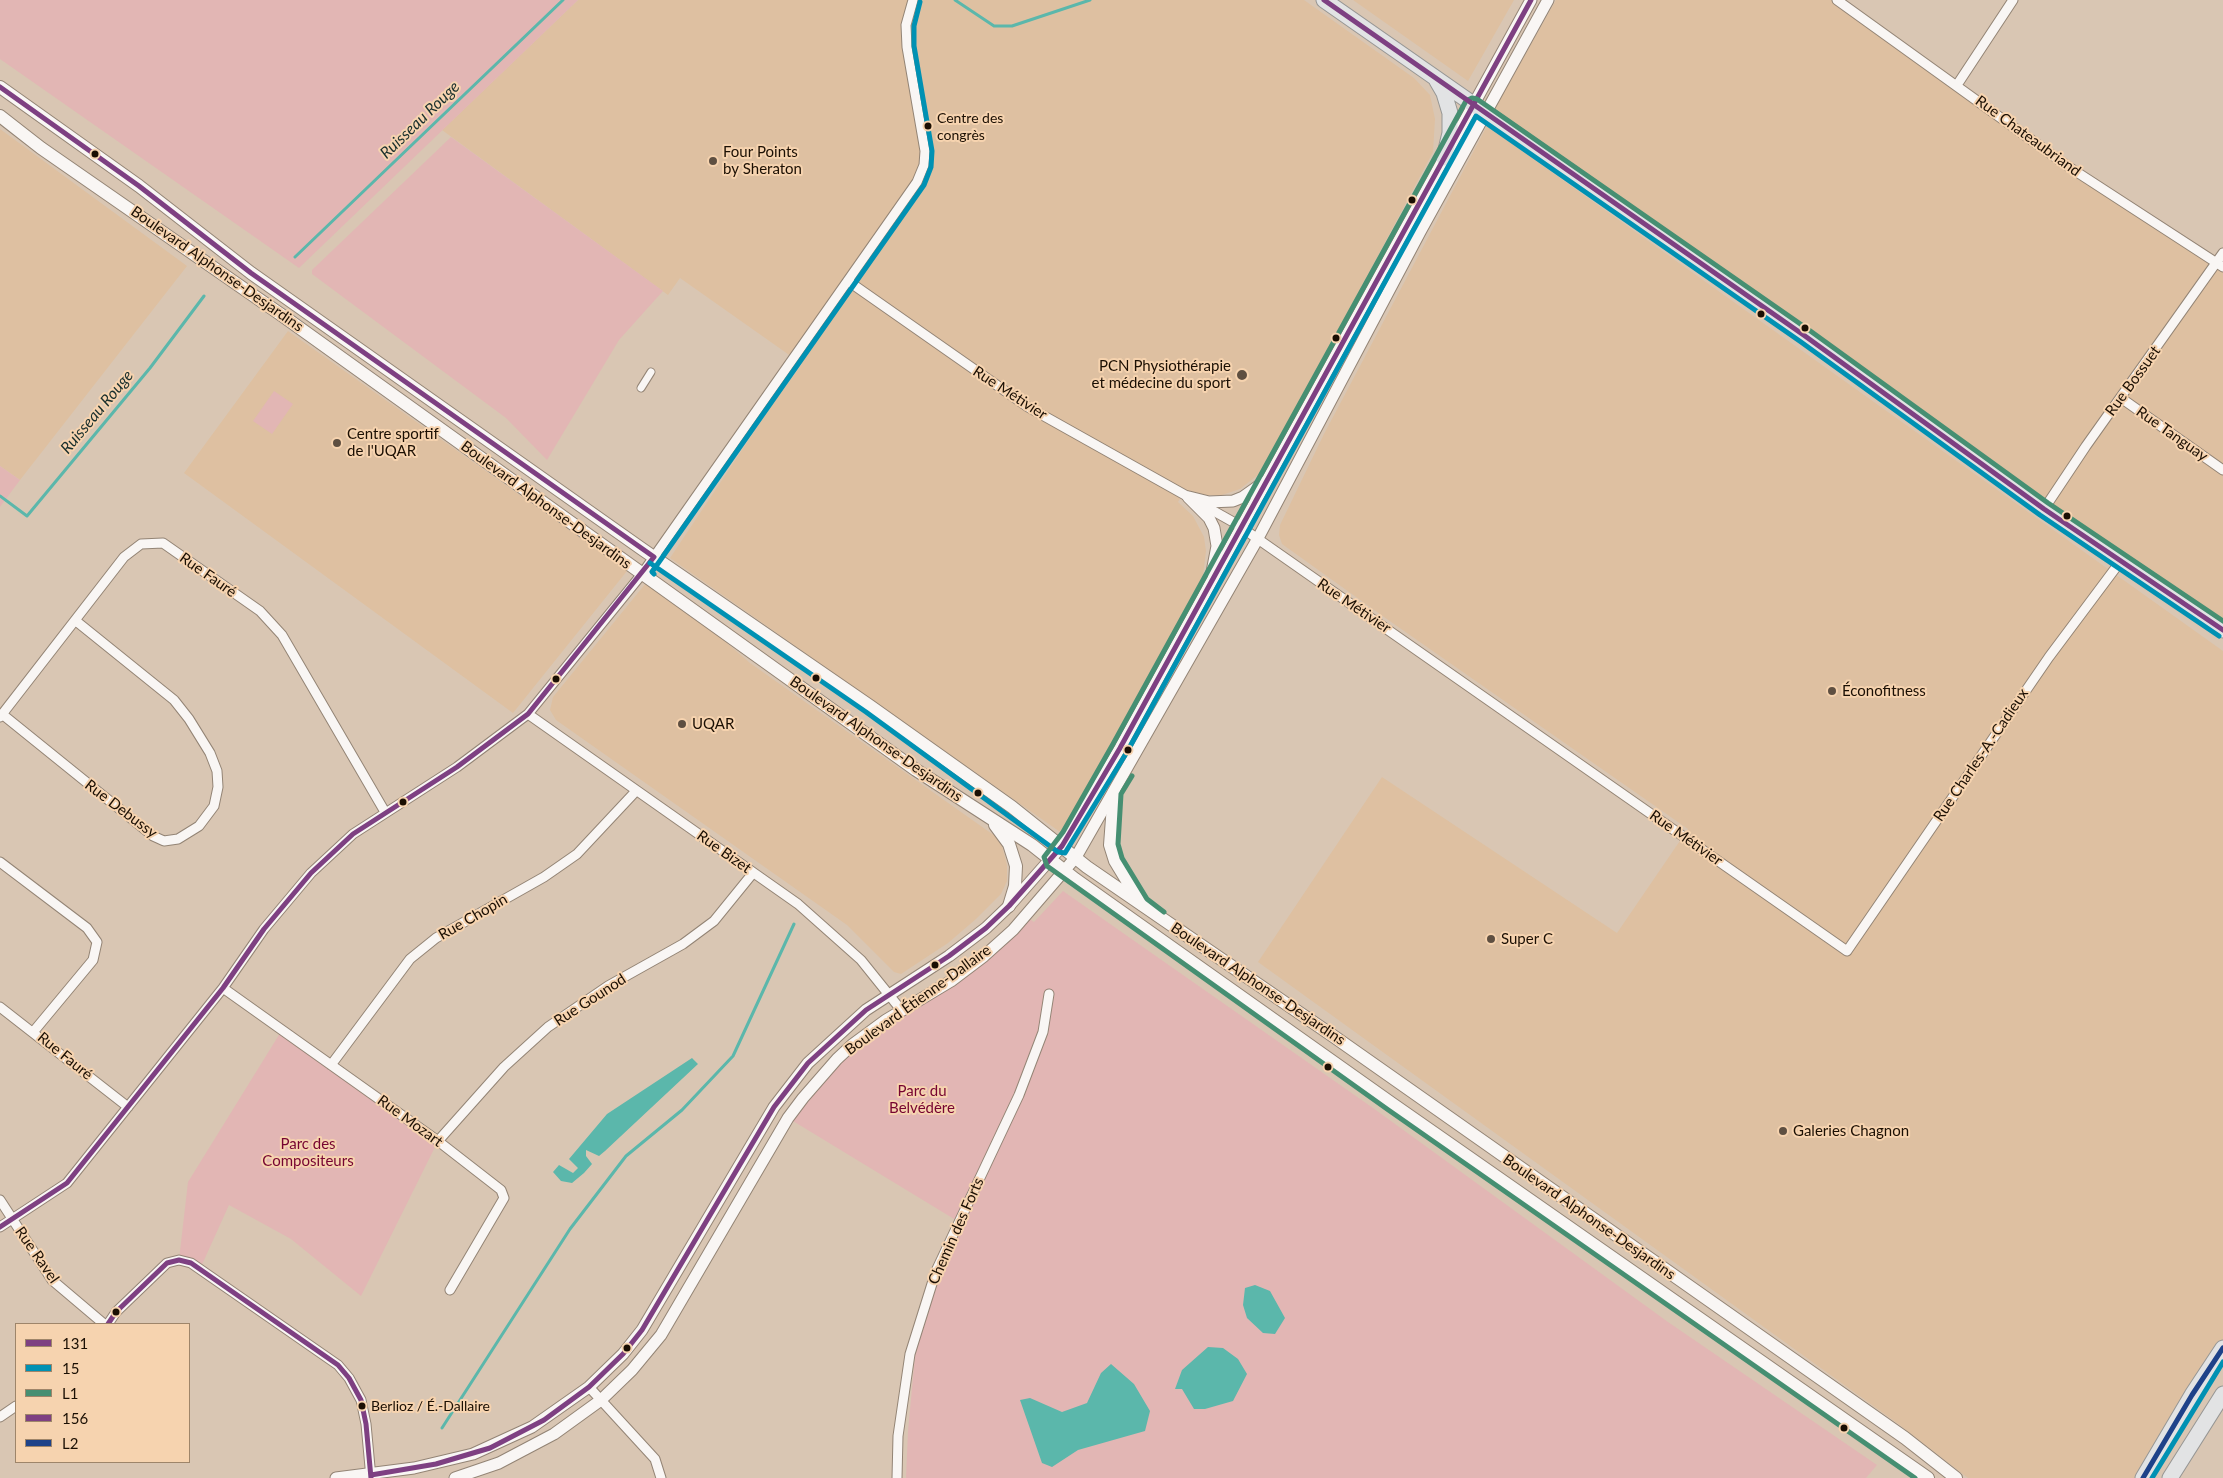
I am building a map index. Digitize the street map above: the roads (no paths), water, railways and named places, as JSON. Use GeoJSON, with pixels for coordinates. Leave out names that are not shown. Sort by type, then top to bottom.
{"type":"FeatureCollection","features":[{"type":"Feature","properties":{"kind":"main road"},"geometry":{"type":"LineString","coordinates":[[1324,0],[1805,336],[2044,510],[2223,630]]}},
{"type":"Feature","properties":{"kind":"main road"},"geometry":{"type":"LineString","coordinates":[[1436,80],[1444,92],[1450,113],[1450,133],[1444,158]]}},
{"type":"Feature","properties":{"kind":"main road","name":"Boulevard Alphonse-Desjardins"},"geometry":{"type":"LineString","coordinates":[[0,87],[139,186],[251,274],[654,557],[886,717],[1141,904],[1336,1038],[1860,1406],[1956,1478]]}},
{"type":"Feature","properties":{"kind":"main road","name":"Boulevard Alphonse-Desjardins"},"geometry":{"type":"LineString","coordinates":[[0,116],[41,148],[283,316],[916,770],[1051,860],[1399,1109],[1928,1478]]}},
{"type":"Feature","properties":{"kind":"main road"},"geometry":{"type":"LineString","coordinates":[[1114,792],[1110,845],[1115,861],[1141,904]]}},
{"type":"Feature","properties":{"kind":"main road"},"geometry":{"type":"LineString","coordinates":[[988,817],[1009,844],[1016,866],[1015,886],[1009,906]]}},
{"type":"Feature","properties":{"kind":"main road"},"geometry":{"type":"LineString","coordinates":[[2143,1478],[2192,1395],[2223,1348]]}},
{"type":"Feature","properties":{"kind":"main road"},"geometry":{"type":"LineString","coordinates":[[2170,1478],[2223,1394]]}},
{"type":"Feature","properties":{"kind":"street"},"geometry":{"type":"LineString","coordinates":[[0,1227],[67,1183],[223,988],[264,929],[312,872],[353,834],[458,766],[528,714],[642,574],[917,182],[924,165],[925,151],[907,47],[906,25],[913,0]]}},
{"type":"Feature","properties":{"kind":"street","name":"Boulevard Étienne-Dallaire"},"geometry":{"type":"LineString","coordinates":[[455,1478],[499,1463],[547,1438],[601,1400],[632,1370],[661,1335],[792,1112],[837,1059],[886,1020],[951,981],[984,956],[1012,930],[1076,857],[1257,540],[1406,258],[1531,0]]}},
{"type":"Feature","properties":{"kind":"street","name":"Boulevard Étienne-Dallaire"},"geometry":{"type":"LineString","coordinates":[[336,1478],[371,1476],[436,1464],[490,1448],[544,1420],[589,1387],[623,1354],[642,1330],[784,1092],[831,1040],[866,1010],[949,956],[986,928],[1051,860],[1062,846],[1120,748],[1270,478],[1444,158],[1479,110],[1548,0]]}},
{"type":"Feature","properties":{"kind":"street","name":"Rue Chateaubriand"},"geometry":{"type":"LineString","coordinates":[[1837,0],[2069,167],[2220,265]]}},
{"type":"Feature","properties":{"kind":"street"},"geometry":{"type":"LineString","coordinates":[[1956,84],[2013,0]]}},
{"type":"Feature","properties":{"kind":"street","name":"Rue Bossuet"},"geometry":{"type":"LineString","coordinates":[[2044,510],[2121,398],[2220,265],[2223,253]]}},
{"type":"Feature","properties":{"kind":"street","name":"Rue Métivier"},"geometry":{"type":"LineString","coordinates":[[848,281],[1028,407],[1241,528],[1847,951]]}},
{"type":"Feature","properties":{"kind":"street"},"geometry":{"type":"LineString","coordinates":[[641,388],[651,372]]}},
{"type":"Feature","properties":{"kind":"street","name":"Rue Tanguay"},"geometry":{"type":"LineString","coordinates":[[2121,398],[2223,470]]}},
{"type":"Feature","properties":{"kind":"street"},"geometry":{"type":"LineString","coordinates":[[1188,497],[1209,502],[1233,501],[1255,490],[1270,478]]}},
{"type":"Feature","properties":{"kind":"street"},"geometry":{"type":"LineString","coordinates":[[1188,497],[1209,518],[1216,536],[1216,559],[1208,588]]}},
{"type":"Feature","properties":{"kind":"street","name":"Rue Fauré"},"geometry":{"type":"LineString","coordinates":[[1,716],[124,557],[141,544],[163,543],[260,611],[282,635],[385,812]]}},
{"type":"Feature","properties":{"kind":"street","name":"Rue Charles-A.-Cadieux"},"geometry":{"type":"LineString","coordinates":[[1847,951],[2049,657],[2120,562]]}},
{"type":"Feature","properties":{"kind":"street","name":"Rue Debussy"},"geometry":{"type":"LineString","coordinates":[[1,716],[152,836],[164,841],[178,839],[200,826],[214,806],[218,787],[217,771],[210,754],[189,718],[174,700],[76,621]]}},
{"type":"Feature","properties":{"kind":"street","name":"Rue Bizet"},"geometry":{"type":"LineString","coordinates":[[528,714],[798,904],[861,960],[902,1012]]}},
{"type":"Feature","properties":{"kind":"street","name":"Rue Chopin"},"geometry":{"type":"LineString","coordinates":[[331,1065],[410,959],[436,938],[544,876],[577,854],[636,790]]}},
{"type":"Feature","properties":{"kind":"street"},"geometry":{"type":"LineString","coordinates":[[0,862],[87,928],[97,942],[93,960],[34,1031]]}},
{"type":"Feature","properties":{"kind":"street","name":"Rue Gounod"},"geometry":{"type":"LineString","coordinates":[[438,1141],[504,1067],[548,1028],[608,986],[682,944],[714,921],[753,873]]}},
{"type":"Feature","properties":{"kind":"street","name":"Rue Mozart"},"geometry":{"type":"LineString","coordinates":[[223,988],[438,1141],[501,1190],[504,1198],[450,1290]]}},
{"type":"Feature","properties":{"kind":"street","name":"Chemin des Forts"},"geometry":{"type":"LineString","coordinates":[[897,1478],[898,1436],[910,1354],[936,1271],[1019,1095],[1043,1032],[1049,994]]}},
{"type":"Feature","properties":{"kind":"street","name":"Rue Fauré"},"geometry":{"type":"LineString","coordinates":[[0,1006],[128,1107]]}},
{"type":"Feature","properties":{"kind":"street","name":"Rue Ravel"},"geometry":{"type":"LineString","coordinates":[[0,1200],[52,1280],[103,1323]]}},
{"type":"Feature","properties":{"kind":"street"},"geometry":{"type":"LineString","coordinates":[[109,1323],[123,1305],[167,1262],[179,1260],[191,1263],[338,1365],[349,1378],[361,1400],[366,1424],[371,1476]]}},
{"type":"Feature","properties":{"kind":"street"},"geometry":{"type":"LineString","coordinates":[[589,1387],[655,1459],[661,1478]]}},
{"type":"Feature","properties":{"kind":"street"},"geometry":{"type":"LineString","coordinates":[[0,1416],[15,1407]]}},
{"type":"Feature","properties":{"kind":"water"},"geometry":{"type":"Polygon","coordinates":[[[692,1058],[698,1064],[605,1151],[599,1156],[586,1150],[586,1156],[592,1164],[572,1183],[561,1181],[553,1172],[559,1165],[573,1173],[578,1168],[569,1159],[607,1114],[692,1058]]]}},
{"type":"Feature","properties":{"kind":"water"},"geometry":{"type":"Polygon","coordinates":[[[1255,1285],[1270,1291],[1285,1318],[1275,1334],[1263,1333],[1247,1318],[1243,1305],[1245,1288],[1255,1285]]]}},
{"type":"Feature","properties":{"kind":"water"},"geometry":{"type":"Polygon","coordinates":[[[1208,1347],[1223,1348],[1238,1359],[1247,1374],[1233,1401],[1205,1409],[1194,1409],[1182,1389],[1175,1389],[1182,1370],[1208,1347]]]}},
{"type":"Feature","properties":{"kind":"water"},"geometry":{"type":"Polygon","coordinates":[[[1111,1364],[1134,1384],[1150,1411],[1145,1431],[1078,1450],[1052,1467],[1042,1463],[1020,1400],[1030,1398],[1062,1412],[1087,1403],[1101,1373],[1111,1364]]]}},
{"type":"Feature","properties":{"kind":"waterway","name":"Ruisseau Rouge"},"geometry":{"type":"LineString","coordinates":[[295,257],[563,0]]}},
{"type":"Feature","properties":{"kind":"waterway","name":"Ruisseau Rouge"},"geometry":{"type":"LineString","coordinates":[[955,0],[994,26],[1012,26],[1090,0]]}},
{"type":"Feature","properties":{"kind":"waterway","name":"Ruisseau Rouge"},"geometry":{"type":"LineString","coordinates":[[0,496],[27,516],[150,368],[204,296]]}},
{"type":"Feature","properties":{"kind":"waterway"},"geometry":{"type":"LineString","coordinates":[[442,1428],[570,1229],[626,1156],[682,1110],[733,1056],[794,924]]}},
{"type":"Feature","properties":{"kind":"place","name":"Centre des congrès"},"geometry":{"type":"Point","coordinates":[928,126]}},
{"type":"Feature","properties":{"kind":"place","name":"Four Points by Sheraton"},"geometry":{"type":"Point","coordinates":[713,161]}},
{"type":"Feature","properties":{"kind":"place","name":"PCN Physiothérapie et médecine du sport"},"geometry":{"type":"Point","coordinates":[1242,375]}},
{"type":"Feature","properties":{"kind":"place","name":"Centre sportif de l'UQAR"},"geometry":{"type":"Point","coordinates":[337,443]}},
{"type":"Feature","properties":{"kind":"place","name":"Éconofitness"},"geometry":{"type":"Point","coordinates":[1832,691]}},
{"type":"Feature","properties":{"kind":"place","name":"UQAR"},"geometry":{"type":"Point","coordinates":[682,724]}},
{"type":"Feature","properties":{"kind":"place","name":"Super C"},"geometry":{"type":"Point","coordinates":[1491,939]}},
{"type":"Feature","properties":{"kind":"place","name":"Galeries Chagnon"},"geometry":{"type":"Point","coordinates":[1783,1131]}},
{"type":"Feature","properties":{"kind":"place","name":"Berlioz / É.-Dallaire"},"geometry":{"type":"Point","coordinates":[362,1406]}},
{"type":"Feature","properties":{"kind":"park label","name":"Parc du Belvédère"},"geometry":{"type":"Point","coordinates":[922,1100]}},
{"type":"Feature","properties":{"kind":"park label","name":"Parc des Compositeurs"},"geometry":{"type":"Point","coordinates":[308,1152]}}]}
